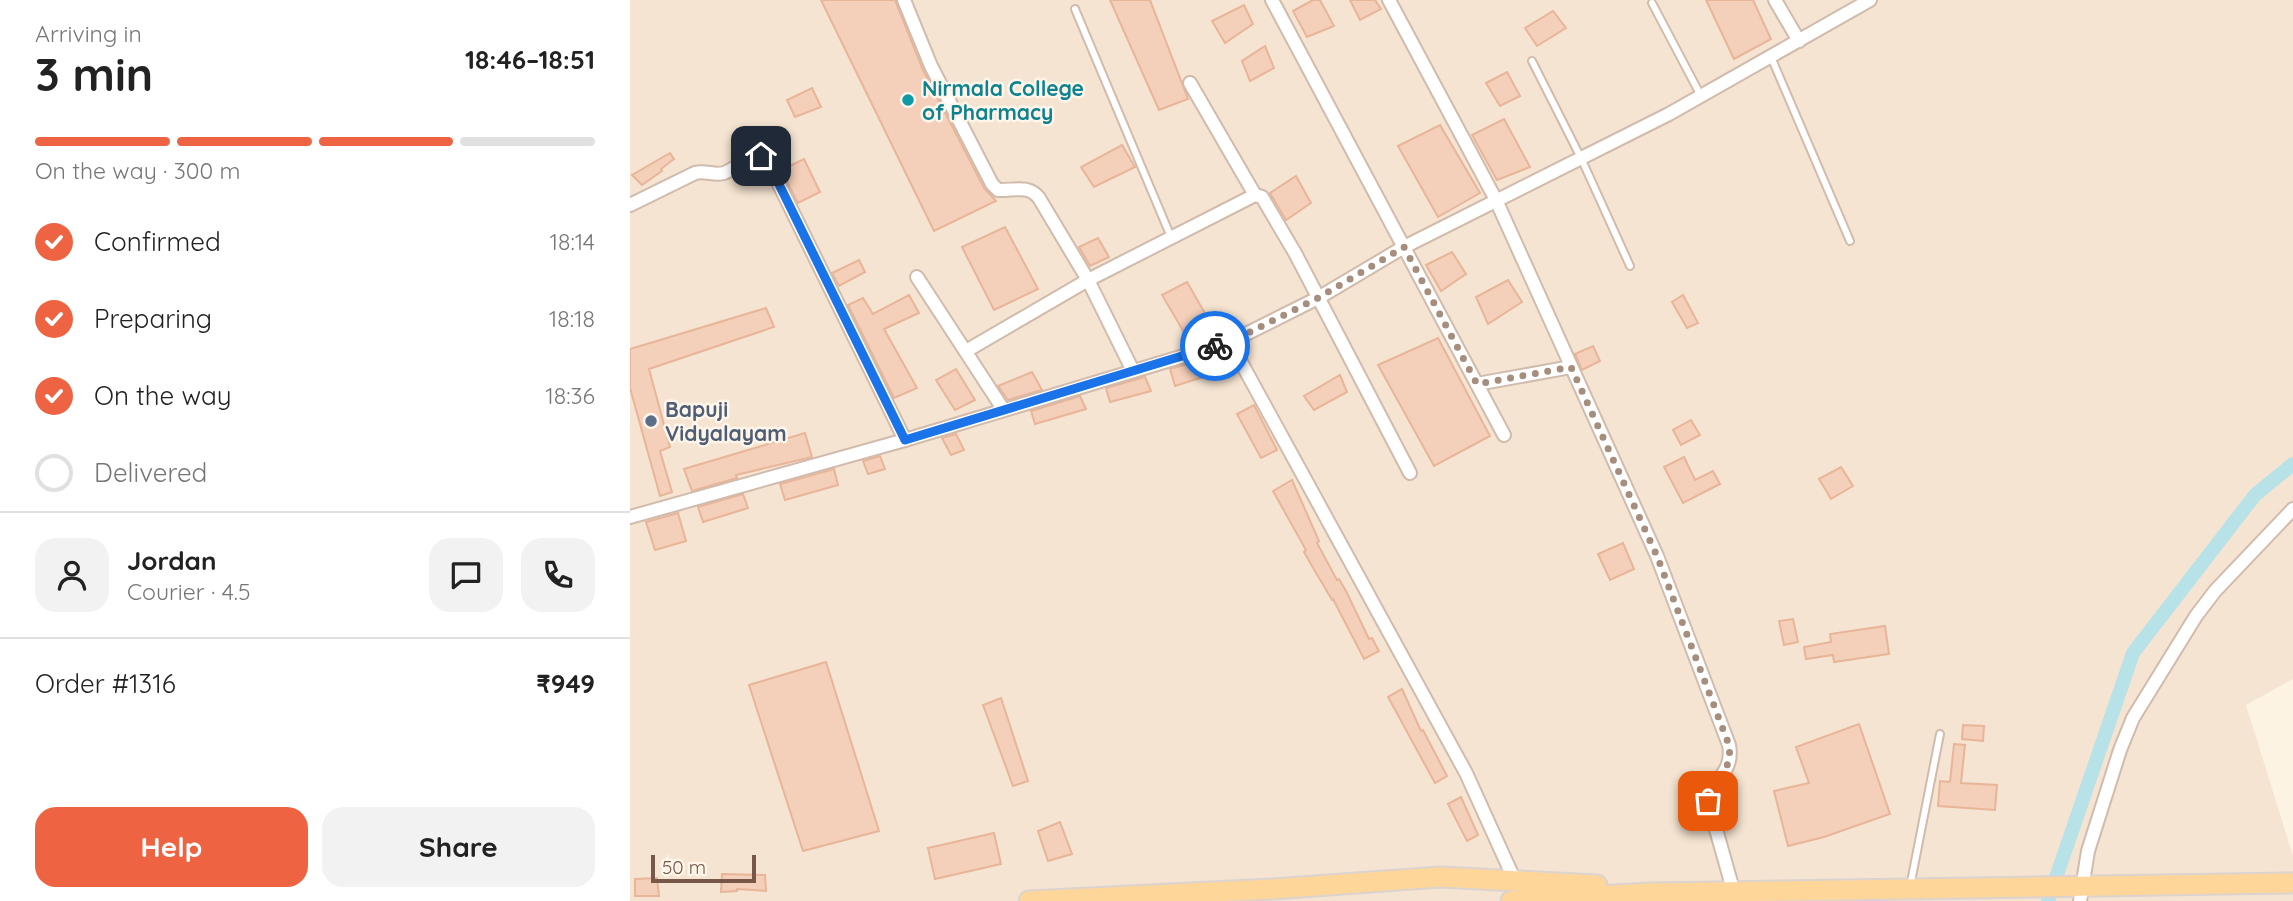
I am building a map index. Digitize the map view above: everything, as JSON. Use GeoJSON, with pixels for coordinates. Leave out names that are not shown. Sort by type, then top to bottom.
{"type":"FeatureCollection","features":[{"type":"Feature","properties":{"kind":"main road"},"geometry":{"type":"LineString","coordinates":[[1029,901],[1273,889],[1440,877],[1623,886],[1686,893]]}},
{"type":"Feature","properties":{"kind":"main road"},"geometry":{"type":"LineString","coordinates":[[1511,901],[1650,893],[1910,889],[1962,895],[2012,888],[2080,892],[2293,883]]}},
{"type":"Feature","properties":{"kind":"main road"},"geometry":{"type":"LineString","coordinates":[[1614,901],[1686,893]]}},
{"type":"Feature","properties":{"kind":"street"},"geometry":{"type":"LineString","coordinates":[[904,0],[931,66],[992,184],[998,190],[1025,188],[1034,191],[1088,280],[1132,369]]}},
{"type":"Feature","properties":{"kind":"street"},"geometry":{"type":"LineString","coordinates":[[1272,0],[1504,435]]}},
{"type":"Feature","properties":{"kind":"street"},"geometry":{"type":"LineString","coordinates":[[1389,0],[1496,200],[1657,556],[1729,745],[1731,756],[1727,770],[1710,792],[1708,801],[1734,893]]}},
{"type":"Feature","properties":{"kind":"street"},"geometry":{"type":"LineString","coordinates":[[1775,0],[1799,41]]}},
{"type":"Feature","properties":{"kind":"street"},"geometry":{"type":"LineString","coordinates":[[630,517],[905,440],[1132,369],[1230,342],[1318,298],[1404,247],[1701,96],[1870,0]]}},
{"type":"Feature","properties":{"kind":"street"},"geometry":{"type":"LineString","coordinates":[[1190,83],[1255,195]]}},
{"type":"Feature","properties":{"kind":"street"},"geometry":{"type":"LineString","coordinates":[[630,205],[695,173],[724,173],[754,156],[767,160],[905,440]]}},
{"type":"Feature","properties":{"kind":"street"},"geometry":{"type":"LineString","coordinates":[[966,351],[1088,280],[1255,195],[1262,197],[1410,473]]}},
{"type":"Feature","properties":{"kind":"street"},"geometry":{"type":"LineString","coordinates":[[917,277],[1003,409]]}},
{"type":"Feature","properties":{"kind":"street"},"geometry":{"type":"LineString","coordinates":[[1230,342],[1466,773],[1514,881]]}},
{"type":"Feature","properties":{"kind":"street"},"geometry":{"type":"LineString","coordinates":[[1477,384],[1571,367]]}},
{"type":"Feature","properties":{"kind":"street"},"geometry":{"type":"LineString","coordinates":[[2080,892],[2088,851],[2133,718],[2196,616],[2215,591],[2293,509]]}},
{"type":"Feature","properties":{"kind":"lane"},"geometry":{"type":"LineString","coordinates":[[1652,3],[1701,96]]}},
{"type":"Feature","properties":{"kind":"lane"},"geometry":{"type":"LineString","coordinates":[[1075,9],[1171,237]]}},
{"type":"Feature","properties":{"kind":"lane"},"geometry":{"type":"LineString","coordinates":[[1771,57],[1850,241]]}},
{"type":"Feature","properties":{"kind":"lane"},"geometry":{"type":"LineString","coordinates":[[1532,61],[1581,158],[1630,266]]}},
{"type":"Feature","properties":{"kind":"lane"},"geometry":{"type":"LineString","coordinates":[[1910,889],[1940,734]]}},
{"type":"Feature","properties":{"kind":"shaded area"},"geometry":{"type":"Polygon","coordinates":[[[630,0],[2293,0],[2293,679],[2246,705],[2293,856],[2293,901],[630,901],[630,0]]]}},
{"type":"Feature","properties":{"kind":"building","name":"Nirmala College of Pharmacy"},"geometry":{"type":"Polygon","coordinates":[[[821,0],[895,0],[923,70],[984,188],[996,201],[934,231],[821,0]]]}},
{"type":"Feature","properties":{"kind":"building"},"geometry":{"type":"Polygon","coordinates":[[[1110,0],[1150,0],[1188,99],[1159,110],[1110,0]]]}},
{"type":"Feature","properties":{"kind":"building"},"geometry":{"type":"Polygon","coordinates":[[[1313,0],[1320,0],[1334,26],[1307,37],[1293,11],[1313,0]]]}},
{"type":"Feature","properties":{"kind":"building"},"geometry":{"type":"Polygon","coordinates":[[[1350,0],[1375,0],[1381,9],[1360,20],[1350,0]]]}},
{"type":"Feature","properties":{"kind":"building"},"geometry":{"type":"Polygon","coordinates":[[[1706,0],[1753,0],[1771,39],[1734,59],[1706,0]]]}},
{"type":"Feature","properties":{"kind":"building"},"geometry":{"type":"Polygon","coordinates":[[[1244,5],[1253,24],[1225,43],[1212,21],[1244,5]]]}},
{"type":"Feature","properties":{"kind":"building"},"geometry":{"type":"Polygon","coordinates":[[[1553,11],[1566,28],[1537,46],[1525,28],[1553,11]]]}},
{"type":"Feature","properties":{"kind":"building"},"geometry":{"type":"Polygon","coordinates":[[[1265,46],[1274,68],[1250,81],[1242,61],[1265,46]]]}},
{"type":"Feature","properties":{"kind":"building"},"geometry":{"type":"Polygon","coordinates":[[[1507,72],[1520,96],[1500,106],[1486,83],[1507,72]]]}},
{"type":"Feature","properties":{"kind":"building"},"geometry":{"type":"Polygon","coordinates":[[[812,88],[821,107],[795,117],[787,100],[812,88]]]}},
{"type":"Feature","properties":{"kind":"building"},"geometry":{"type":"Polygon","coordinates":[[[1504,119],[1530,167],[1497,180],[1472,135],[1504,119]]]}},
{"type":"Feature","properties":{"kind":"building"},"geometry":{"type":"Polygon","coordinates":[[[1440,125],[1480,193],[1438,217],[1398,146],[1440,125]]]}},
{"type":"Feature","properties":{"kind":"building"},"geometry":{"type":"Polygon","coordinates":[[[1122,145],[1135,167],[1094,187],[1081,167],[1122,145]]]}},
{"type":"Feature","properties":{"kind":"building"},"geometry":{"type":"Polygon","coordinates":[[[670,153],[674,159],[642,185],[632,175],[670,153]]]}},
{"type":"Feature","properties":{"kind":"building"},"geometry":{"type":"Polygon","coordinates":[[[804,159],[820,192],[798,203],[781,170],[804,159]]]}},
{"type":"Feature","properties":{"kind":"building"},"geometry":{"type":"Polygon","coordinates":[[[1296,176],[1311,203],[1286,220],[1270,193],[1296,176]]]}},
{"type":"Feature","properties":{"kind":"building"},"geometry":{"type":"Polygon","coordinates":[[[1005,227],[1038,289],[994,310],[962,247],[1005,227]]]}},
{"type":"Feature","properties":{"kind":"building"},"geometry":{"type":"Polygon","coordinates":[[[1098,238],[1109,257],[1090,266],[1079,247],[1098,238]]]}},
{"type":"Feature","properties":{"kind":"building"},"geometry":{"type":"Polygon","coordinates":[[[1452,252],[1466,274],[1441,291],[1426,265],[1452,252]]]}},
{"type":"Feature","properties":{"kind":"building"},"geometry":{"type":"Polygon","coordinates":[[[859,260],[865,272],[839,286],[832,273],[859,260]]]}},
{"type":"Feature","properties":{"kind":"building"},"geometry":{"type":"Polygon","coordinates":[[[1508,280],[1522,302],[1488,324],[1476,297],[1508,280]]]}},
{"type":"Feature","properties":{"kind":"building"},"geometry":{"type":"Polygon","coordinates":[[[1187,282],[1210,322],[1185,334],[1162,295],[1187,282]]]}},
{"type":"Feature","properties":{"kind":"building"},"geometry":{"type":"Polygon","coordinates":[[[909,295],[919,313],[884,329],[917,388],[894,398],[848,305],[863,298],[873,314],[909,295]]]}},
{"type":"Feature","properties":{"kind":"building"},"geometry":{"type":"Polygon","coordinates":[[[1683,295],[1698,323],[1687,328],[1672,302],[1683,295]]]}},
{"type":"Feature","properties":{"kind":"building","name":"Bapuji Vidyalayam"},"geometry":{"type":"Polygon","coordinates":[[[766,308],[774,327],[649,369],[670,447],[660,451],[672,492],[660,496],[630,388],[630,349],[766,308]]]}},
{"type":"Feature","properties":{"kind":"building"},"geometry":{"type":"Polygon","coordinates":[[[1438,338],[1490,436],[1434,466],[1378,365],[1438,338]]]}},
{"type":"Feature","properties":{"kind":"building"},"geometry":{"type":"Polygon","coordinates":[[[1593,346],[1600,361],[1582,370],[1575,354],[1593,346]]]}},
{"type":"Feature","properties":{"kind":"building"},"geometry":{"type":"Polygon","coordinates":[[[1204,359],[1209,375],[1175,386],[1170,369],[1204,359]]]}},
{"type":"Feature","properties":{"kind":"building"},"geometry":{"type":"Polygon","coordinates":[[[956,369],[975,400],[955,410],[936,380],[956,369]]]}},
{"type":"Feature","properties":{"kind":"building"},"geometry":{"type":"Polygon","coordinates":[[[1032,372],[1042,390],[1008,400],[998,386],[1032,372]]]}},
{"type":"Feature","properties":{"kind":"building"},"geometry":{"type":"Polygon","coordinates":[[[1340,375],[1347,392],[1314,410],[1304,396],[1340,375]]]}},
{"type":"Feature","properties":{"kind":"building"},"geometry":{"type":"Polygon","coordinates":[[[1145,377],[1151,391],[1110,402],[1106,388],[1145,377]]]}},
{"type":"Feature","properties":{"kind":"building"},"geometry":{"type":"Polygon","coordinates":[[[1080,396],[1086,409],[1035,424],[1031,411],[1080,396]]]}},
{"type":"Feature","properties":{"kind":"building"},"geometry":{"type":"Polygon","coordinates":[[[1254,405],[1277,450],[1261,458],[1237,414],[1254,405]]]}},
{"type":"Feature","properties":{"kind":"building"},"geometry":{"type":"Polygon","coordinates":[[[1691,420],[1700,435],[1681,445],[1673,430],[1691,420]]]}},
{"type":"Feature","properties":{"kind":"building"},"geometry":{"type":"Polygon","coordinates":[[[805,433],[812,457],[736,475],[737,478],[692,491],[684,469],[805,433]]]}},
{"type":"Feature","properties":{"kind":"building"},"geometry":{"type":"Polygon","coordinates":[[[956,434],[964,450],[951,455],[942,438],[956,434]]]}},
{"type":"Feature","properties":{"kind":"building"},"geometry":{"type":"Polygon","coordinates":[[[880,456],[885,469],[868,474],[863,461],[880,456]]]}},
{"type":"Feature","properties":{"kind":"building"},"geometry":{"type":"Polygon","coordinates":[[[1684,457],[1695,480],[1713,471],[1720,484],[1683,503],[1664,467],[1684,457]]]}},
{"type":"Feature","properties":{"kind":"building"},"geometry":{"type":"Polygon","coordinates":[[[1841,467],[1853,486],[1831,499],[1819,479],[1841,467]]]}},
{"type":"Feature","properties":{"kind":"building"},"geometry":{"type":"Polygon","coordinates":[[[834,469],[838,485],[785,500],[780,484],[834,469]]]}},
{"type":"Feature","properties":{"kind":"building"},"geometry":{"type":"Polygon","coordinates":[[[1292,480],[1319,541],[1317,543],[1346,591],[1369,639],[1372,638],[1379,651],[1364,659],[1273,491],[1292,480]]]}},
{"type":"Feature","properties":{"kind":"building"},"geometry":{"type":"Polygon","coordinates":[[[743,494],[748,508],[703,522],[698,507],[743,494]]]}},
{"type":"Feature","properties":{"kind":"building"},"geometry":{"type":"Polygon","coordinates":[[[678,513],[686,541],[655,550],[646,522],[678,513]]]}},
{"type":"Feature","properties":{"kind":"building"},"geometry":{"type":"Polygon","coordinates":[[[1623,543],[1634,569],[1610,580],[1598,554],[1623,543]]]}},
{"type":"Feature","properties":{"kind":"building"},"geometry":{"type":"Polygon","coordinates":[[[1793,619],[1798,642],[1784,645],[1779,621],[1793,619]]]}},
{"type":"Feature","properties":{"kind":"building"},"geometry":{"type":"Polygon","coordinates":[[[1885,626],[1889,654],[1834,662],[1833,655],[1806,659],[1804,647],[1831,642],[1830,634],[1885,626]]]}},
{"type":"Feature","properties":{"kind":"building"},"geometry":{"type":"Polygon","coordinates":[[[826,662],[879,831],[803,851],[749,685],[826,662]]]}},
{"type":"Feature","properties":{"kind":"building"},"geometry":{"type":"Polygon","coordinates":[[[1402,689],[1421,731],[1423,730],[1447,776],[1435,783],[1388,697],[1402,689]]]}},
{"type":"Feature","properties":{"kind":"building"},"geometry":{"type":"Polygon","coordinates":[[[1001,698],[1028,781],[1013,786],[983,705],[1001,698]]]}},
{"type":"Feature","properties":{"kind":"building"},"geometry":{"type":"Polygon","coordinates":[[[1859,724],[1890,814],[1824,837],[1788,846],[1774,791],[1809,783],[1796,747],[1859,724]]]}},
{"type":"Feature","properties":{"kind":"building"},"geometry":{"type":"Polygon","coordinates":[[[1963,725],[1984,726],[1983,741],[1962,739],[1963,725]]]}},
{"type":"Feature","properties":{"kind":"building"},"geometry":{"type":"Polygon","coordinates":[[[1954,744],[1965,745],[1961,783],[1997,785],[1995,810],[1938,806],[1940,781],[1950,782],[1954,744]]]}},
{"type":"Feature","properties":{"kind":"building"},"geometry":{"type":"Polygon","coordinates":[[[1461,797],[1478,835],[1467,841],[1448,804],[1461,797]]]}},
{"type":"Feature","properties":{"kind":"building"},"geometry":{"type":"Polygon","coordinates":[[[1060,822],[1072,854],[1048,861],[1038,831],[1060,822]]]}},
{"type":"Feature","properties":{"kind":"building"},"geometry":{"type":"Polygon","coordinates":[[[994,833],[1001,864],[935,879],[928,848],[994,833]]]}},
{"type":"Feature","properties":{"kind":"building"},"geometry":{"type":"Polygon","coordinates":[[[722,874],[765,875],[766,891],[737,889],[721,892],[722,874]]]}},
{"type":"Feature","properties":{"kind":"building"},"geometry":{"type":"Polygon","coordinates":[[[657,878],[659,896],[635,896],[635,879],[657,878]]]}},
{"type":"Feature","properties":{"kind":"waterway"},"geometry":{"type":"LineString","coordinates":[[2048,901],[2133,653],[2255,495],[2293,464]]}},
{"type":"Feature","properties":{"kind":"way so far"},"geometry":{"type":"LineString","coordinates":[[1215,346],[1230,342],[1318,298],[1404,247],[1477,384],[1571,367],[1657,556],[1729,745],[1731,756],[1727,770],[1710,792],[1708,801]]}},
{"type":"Feature","properties":{"kind":"place","name":"Nirmala College of Pharmacy"},"geometry":{"type":"Point","coordinates":[908,100]}},
{"type":"Feature","properties":{"kind":"place","name":"Bapuji Vidyalayam"},"geometry":{"type":"Point","coordinates":[651,421]}},
{"type":"Feature","properties":{"kind":"route"},"geometry":{"type":"LineString","coordinates":[[761,156],[767,160],[905,440],[1215,346]]}}]}
